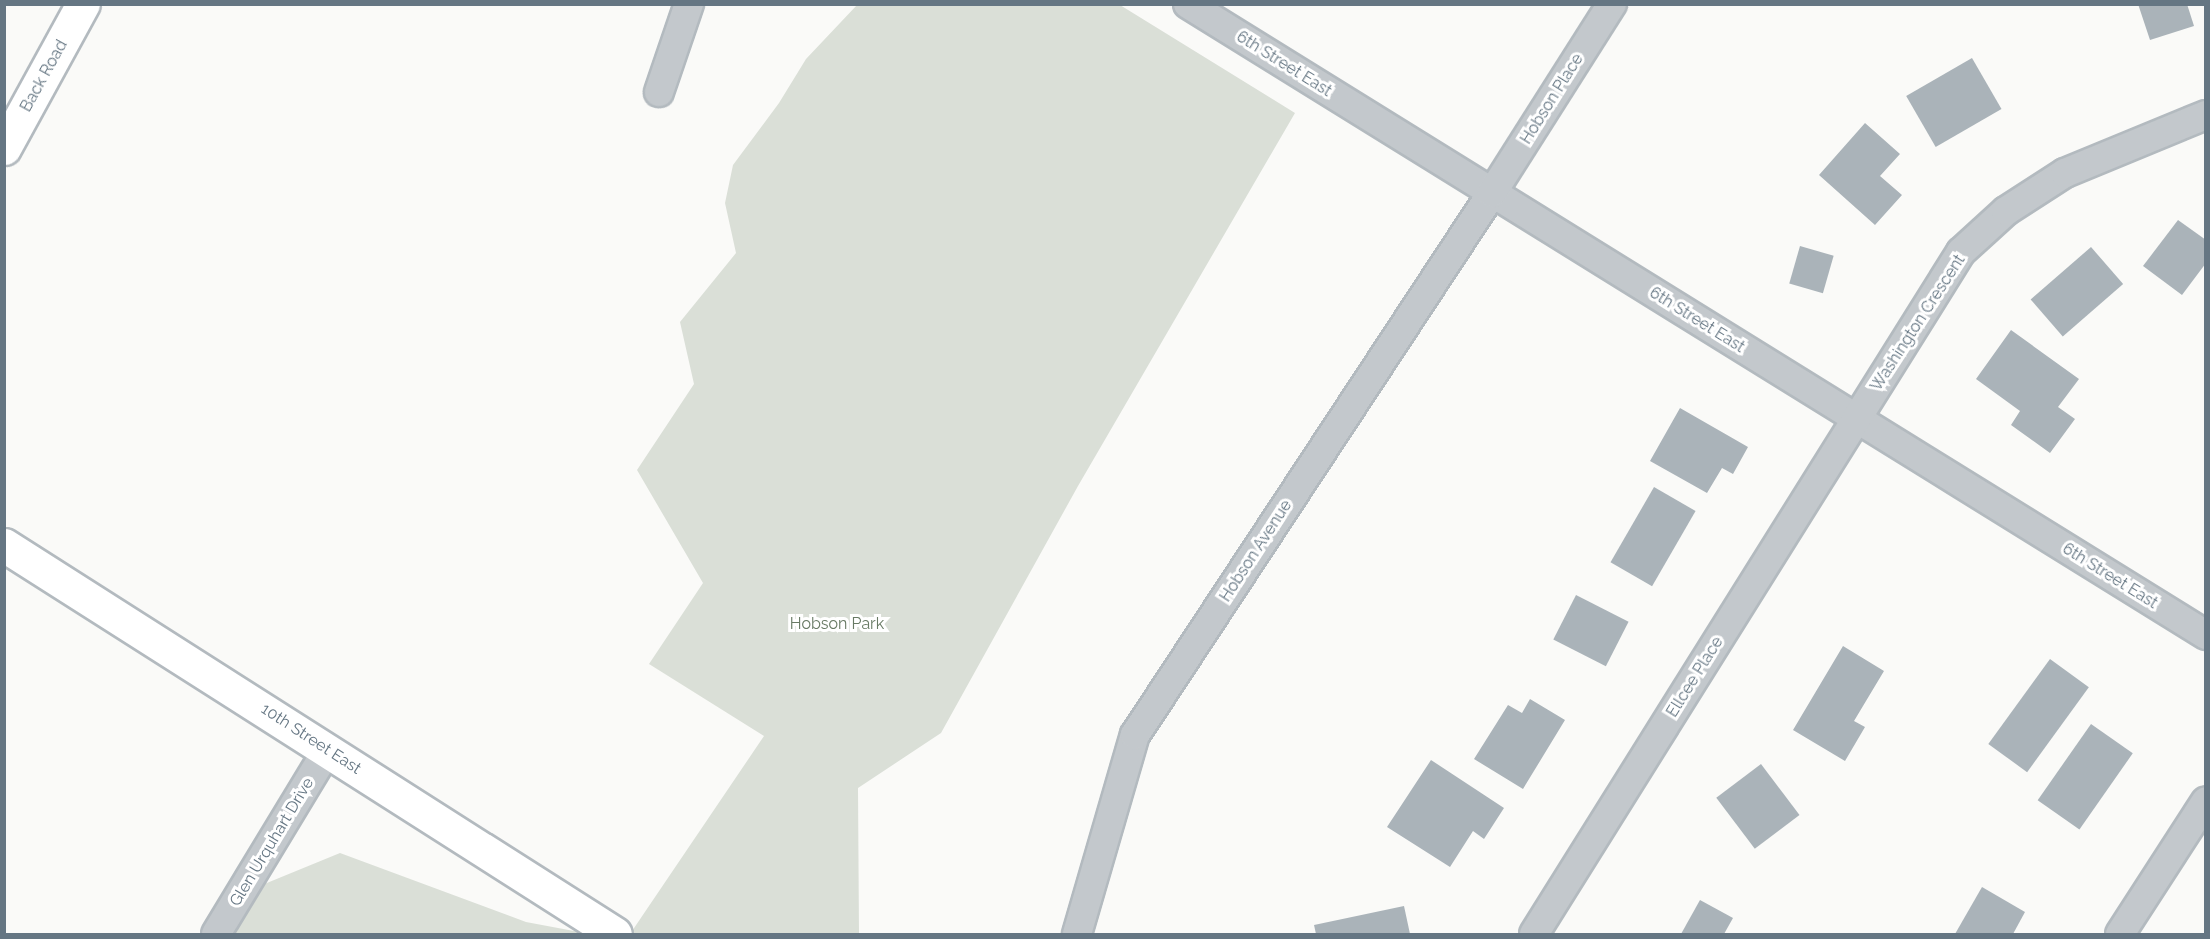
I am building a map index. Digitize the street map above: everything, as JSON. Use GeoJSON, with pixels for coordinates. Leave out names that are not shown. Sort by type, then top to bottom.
{"type":"FeatureCollection","features":[{"type":"Feature","properties":{"kind":"street","name":"Back Road"},"geometry":{"type":"LineString","coordinates":[[4,148],[84,4]]}},
{"type":"Feature","properties":{"kind":"street"},"geometry":{"type":"LineString","coordinates":[[659,92],[688,4]]}},
{"type":"Feature","properties":{"kind":"street","name":"6th Street East"},"geometry":{"type":"LineString","coordinates":[[1188,4],[2205,635]]}},
{"type":"Feature","properties":{"kind":"street","name":"Hobson Place"},"geometry":{"type":"LineString","coordinates":[[1492,193],[1612,4]]}},
{"type":"Feature","properties":{"kind":"street","name":"Washington Crescent"},"geometry":{"type":"LineString","coordinates":[[1857,419],[1961,252],[2006,211],[2065,173],[2205,115]]}},
{"type":"Feature","properties":{"kind":"street","name":"Hobson Avenue"},"geometry":{"type":"LineString","coordinates":[[1077,934],[1135,735],[1492,193]]}},
{"type":"Feature","properties":{"kind":"street","name":"Ellcee Place"},"geometry":{"type":"LineString","coordinates":[[1534,934],[1857,419]]}},
{"type":"Feature","properties":{"kind":"street","name":"10th Street East"},"geometry":{"type":"LineString","coordinates":[[4,545],[328,749],[615,934]]}},
{"type":"Feature","properties":{"kind":"street","name":"Glen Urquhart Drive"},"geometry":{"type":"LineString","coordinates":[[216,934],[328,749]]}},
{"type":"Feature","properties":{"kind":"street"},"geometry":{"type":"LineString","coordinates":[[2120,934],[2205,801]]}},
{"type":"Feature","properties":{"kind":"green space","name":"Hobson Park"},"geometry":{"type":"Polygon","coordinates":[[[857,5],[1120,5],[1295,113],[1078,486],[941,733],[858,788],[859,934],[630,934],[764,736],[649,664],[703,583],[637,470],[694,384],[680,322],[736,253],[725,203],[733,165],[779,103],[806,59],[857,5]]]}},
{"type":"Feature","properties":{"kind":"green space"},"geometry":{"type":"Polygon","coordinates":[[[340,853],[526,922],[590,934],[229,934],[240,894],[340,853]]]}},
{"type":"Feature","properties":{"kind":"building"},"geometry":{"type":"Polygon","coordinates":[[[2138,4],[2187,4],[2194,26],[2150,40],[2138,4]]]}},
{"type":"Feature","properties":{"kind":"building"},"geometry":{"type":"Polygon","coordinates":[[[1972,58],[2002,109],[1936,147],[1906,96],[1972,58]]]}},
{"type":"Feature","properties":{"kind":"building"},"geometry":{"type":"Polygon","coordinates":[[[1865,123],[1900,154],[1880,176],[1902,195],[1875,225],[1819,175],[1865,123]]]}},
{"type":"Feature","properties":{"kind":"building"},"geometry":{"type":"Polygon","coordinates":[[[2178,220],[2206,240],[2206,263],[2182,295],[2143,266],[2178,220]]]}},
{"type":"Feature","properties":{"kind":"building"},"geometry":{"type":"Polygon","coordinates":[[[1800,246],[1834,256],[1823,293],[1789,283],[1800,246]]]}},
{"type":"Feature","properties":{"kind":"building"},"geometry":{"type":"Polygon","coordinates":[[[2091,247],[2123,284],[2063,336],[2031,299],[2091,247]]]}},
{"type":"Feature","properties":{"kind":"building"},"geometry":{"type":"Polygon","coordinates":[[[2011,330],[2079,379],[2058,407],[2075,419],[2050,453],[2011,425],[2020,411],[1976,379],[2011,330]]]}},
{"type":"Feature","properties":{"kind":"building"},"geometry":{"type":"Polygon","coordinates":[[[1680,408],[1748,447],[1733,474],[1722,468],[1707,493],[1650,461],[1680,408]]]}},
{"type":"Feature","properties":{"kind":"building"},"geometry":{"type":"Polygon","coordinates":[[[1654,487],[1696,511],[1652,586],[1610,562],[1654,487]]]}},
{"type":"Feature","properties":{"kind":"building"},"geometry":{"type":"Polygon","coordinates":[[[1576,595],[1629,622],[1606,666],[1553,640],[1576,595]]]}},
{"type":"Feature","properties":{"kind":"building"},"geometry":{"type":"Polygon","coordinates":[[[1843,646],[1884,671],[1854,721],[1865,727],[1845,761],[1793,730],[1843,646]]]}},
{"type":"Feature","properties":{"kind":"building"},"geometry":{"type":"Polygon","coordinates":[[[2050,659],[2089,687],[2027,772],[1988,744],[2050,659]]]}},
{"type":"Feature","properties":{"kind":"building"},"geometry":{"type":"Polygon","coordinates":[[[1530,699],[1565,720],[1523,789],[1474,759],[1508,705],[1522,713],[1530,699]]]}},
{"type":"Feature","properties":{"kind":"building"},"geometry":{"type":"Polygon","coordinates":[[[2091,724],[2133,753],[2079,829],[2038,800],[2091,724]]]}},
{"type":"Feature","properties":{"kind":"building"},"geometry":{"type":"Polygon","coordinates":[[[1431,760],[1504,808],[1484,839],[1473,831],[1450,867],[1387,827],[1431,760]]]}},
{"type":"Feature","properties":{"kind":"building"},"geometry":{"type":"Polygon","coordinates":[[[1761,764],[1800,815],[1755,849],[1716,798],[1761,764]]]}},
{"type":"Feature","properties":{"kind":"building"},"geometry":{"type":"Polygon","coordinates":[[[1982,887],[2025,912],[2013,934],[1955,934],[1982,887]]]}},
{"type":"Feature","properties":{"kind":"building"},"geometry":{"type":"Polygon","coordinates":[[[1700,900],[1733,918],[1724,934],[1681,934],[1700,900]]]}},
{"type":"Feature","properties":{"kind":"building"},"geometry":{"type":"Polygon","coordinates":[[[1404,906],[1410,934],[1316,934],[1314,925],[1404,906]]]}}]}
